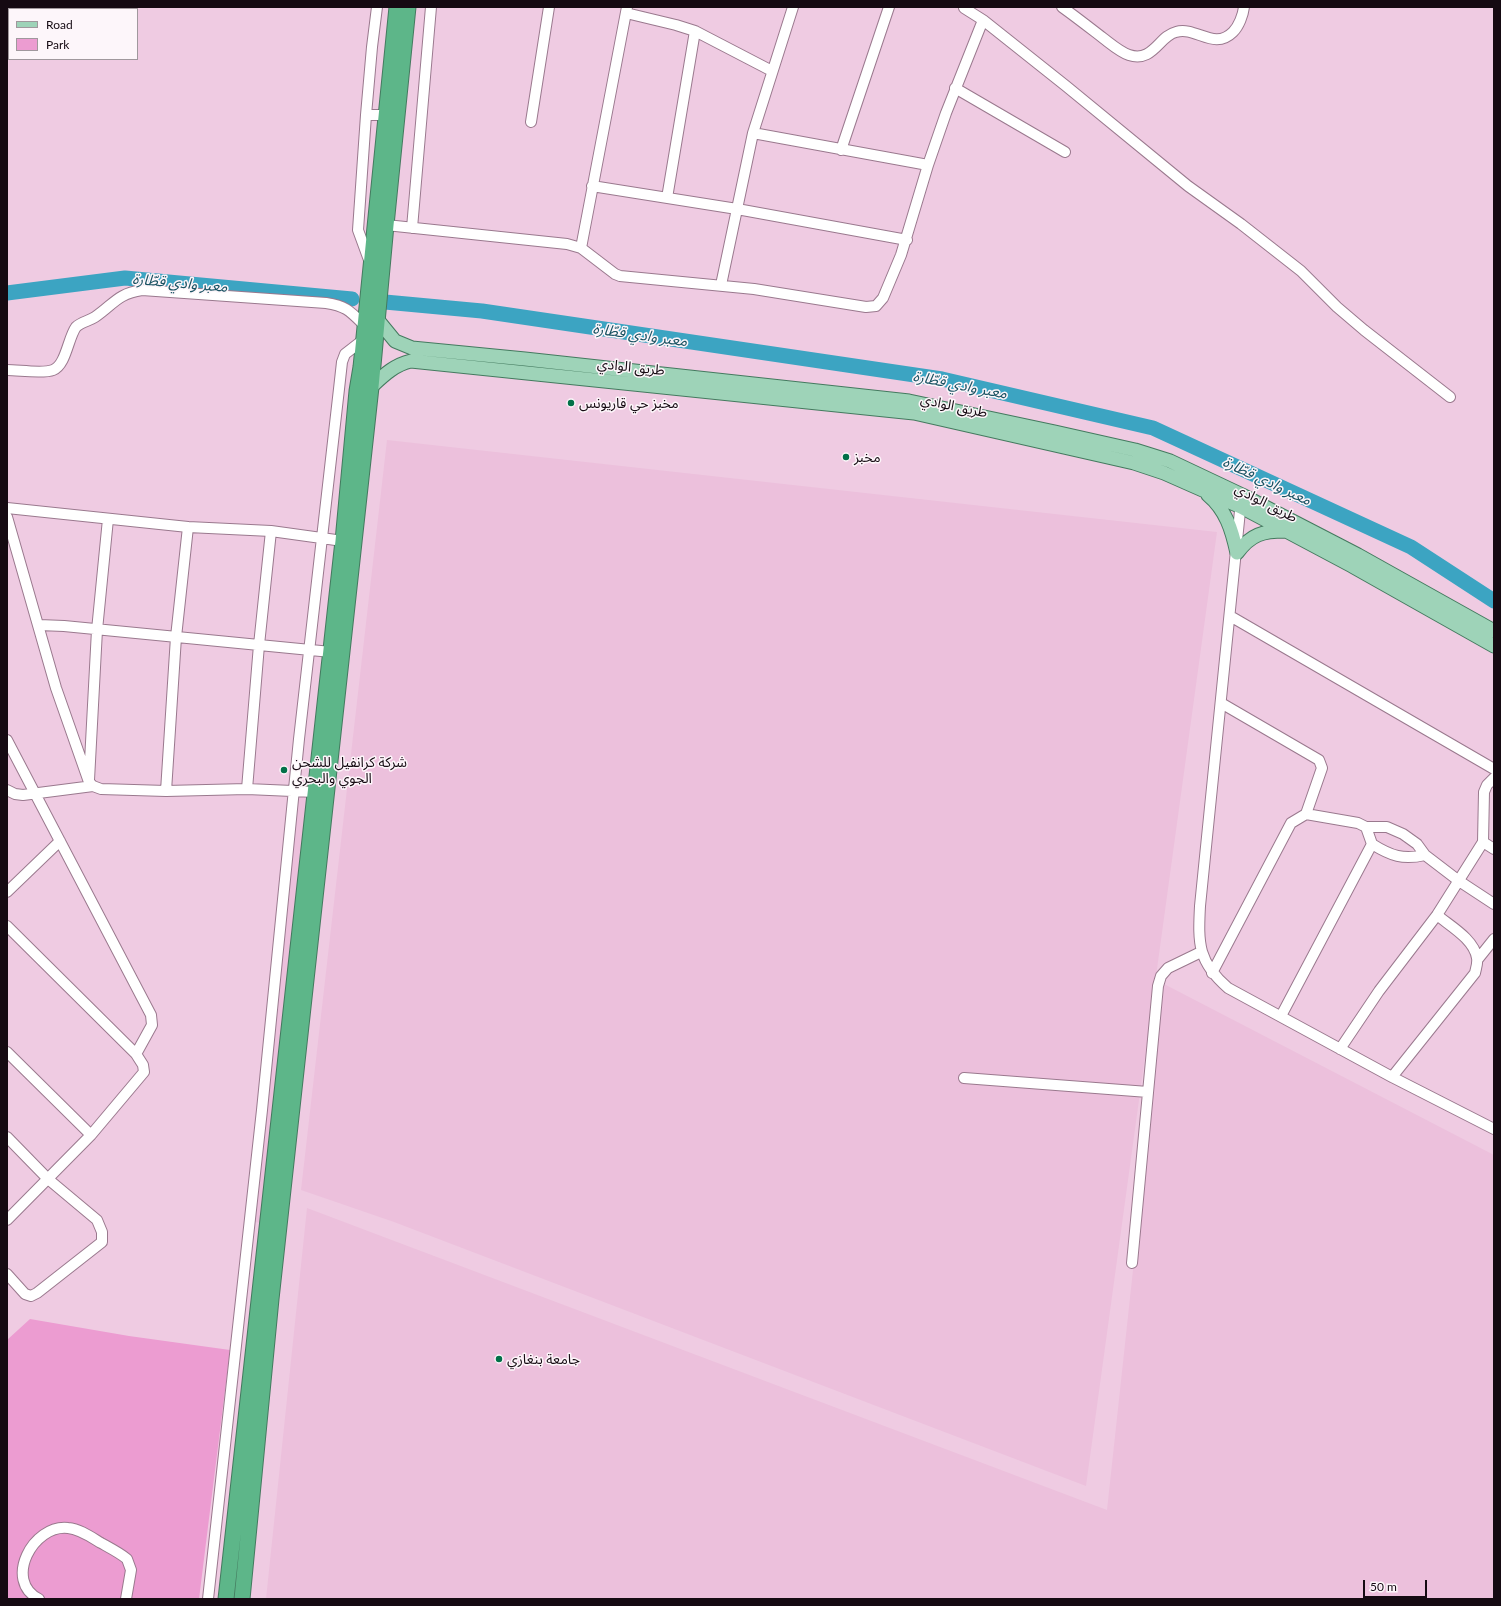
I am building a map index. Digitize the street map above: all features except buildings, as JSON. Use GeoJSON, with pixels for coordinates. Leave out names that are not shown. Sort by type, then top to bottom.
{"type":"FeatureCollection","features":[{"type":"Feature","properties":{"kind":"highway"},"geometry":{"type":"LineString","coordinates":[[242,1599],[270,1299],[364,389],[371,267],[397,7]]}},
{"type":"Feature","properties":{"kind":"highway"},"geometry":{"type":"LineString","coordinates":[[226,1599],[314,792],[343,541],[364,389],[361,367],[386,225],[408,7]]}},
{"type":"Feature","properties":{"kind":"main road","name":"طريق الوادي"},"geometry":{"type":"LineString","coordinates":[[368,328],[395,341],[412,355],[886,404],[933,405],[1135,450],[1170,461],[1241,501],[1286,531],[1352,566],[1494,646]]}},
{"type":"Feature","properties":{"kind":"main road","name":"طريق الوادي"},"geometry":{"type":"LineString","coordinates":[[364,389],[412,355]]}},
{"type":"Feature","properties":{"kind":"main road","name":"طريق الوادي"},"geometry":{"type":"LineString","coordinates":[[886,404],[1134,463],[1164,473],[1199,488],[1241,501],[1358,555],[1494,631]]}},
{"type":"Feature","properties":{"kind":"main road"},"geometry":{"type":"LineString","coordinates":[[1199,488],[1210,496],[1224,514],[1234,536],[1237,553]]}},
{"type":"Feature","properties":{"kind":"main road"},"geometry":{"type":"LineString","coordinates":[[1237,553],[1244,543],[1252,537],[1263,533],[1286,531]]}},
{"type":"Feature","properties":{"kind":"street"},"geometry":{"type":"LineString","coordinates":[[371,267],[358,230],[366,114],[377,7]]}},
{"type":"Feature","properties":{"kind":"street"},"geometry":{"type":"LineString","coordinates":[[412,228],[431,7]]}},
{"type":"Feature","properties":{"kind":"street"},"geometry":{"type":"LineString","coordinates":[[531,122],[549,7]]}},
{"type":"Feature","properties":{"kind":"street"},"geometry":{"type":"LineString","coordinates":[[721,285],[753,133],[793,7]]}},
{"type":"Feature","properties":{"kind":"street"},"geometry":{"type":"LineString","coordinates":[[841,150],[889,7]]}},
{"type":"Feature","properties":{"kind":"street"},"geometry":{"type":"LineString","coordinates":[[961,7],[983,20],[1188,186],[1241,224],[1302,271],[1337,307],[1364,330],[1450,397]]}},
{"type":"Feature","properties":{"kind":"street"},"geometry":{"type":"LineString","coordinates":[[1062,7],[1116,47],[1129,55],[1135,56],[1152,52],[1168,37],[1176,32],[1187,32],[1217,40],[1224,39],[1237,28],[1244,7]]}},
{"type":"Feature","properties":{"kind":"street"},"geometry":{"type":"LineString","coordinates":[[580,248],[626,10],[696,31],[772,71]]}},
{"type":"Feature","properties":{"kind":"street"},"geometry":{"type":"LineString","coordinates":[[386,225],[560,243],[580,248],[615,274],[620,276],[721,285],[872,307],[879,303],[883,298],[907,240],[928,166],[955,88],[983,20]]}},
{"type":"Feature","properties":{"kind":"street"},"geometry":{"type":"LineString","coordinates":[[667,198],[696,31]]}},
{"type":"Feature","properties":{"kind":"street"},"geometry":{"type":"LineString","coordinates":[[955,88],[1065,152]]}},
{"type":"Feature","properties":{"kind":"street"},"geometry":{"type":"LineString","coordinates":[[366,114],[385,115]]}},
{"type":"Feature","properties":{"kind":"street"},"geometry":{"type":"LineString","coordinates":[[753,133],[928,166]]}},
{"type":"Feature","properties":{"kind":"street"},"geometry":{"type":"LineString","coordinates":[[592,186],[737,209],[907,240]]}},
{"type":"Feature","properties":{"kind":"street"},"geometry":{"type":"LineString","coordinates":[[7,370],[55,370],[61,363],[76,327],[94,318],[115,300],[130,292],[142,290],[341,305],[350,311],[368,328],[345,354],[342,362],[308,651],[282,895],[262,1110],[208,1599]]}},
{"type":"Feature","properties":{"kind":"street"},"geometry":{"type":"LineString","coordinates":[[339,389],[364,389]]}},
{"type":"Feature","properties":{"kind":"street"},"geometry":{"type":"LineString","coordinates":[[1241,501],[1237,553],[1200,906],[1199,930],[1201,952],[1205,962],[1212,973],[1228,988],[1392,1077],[1494,1129]]}},
{"type":"Feature","properties":{"kind":"street"},"geometry":{"type":"LineString","coordinates":[[7,508],[188,528],[272,531],[343,541]]}},
{"type":"Feature","properties":{"kind":"street"},"geometry":{"type":"LineString","coordinates":[[7,517],[56,688],[91,784]]}},
{"type":"Feature","properties":{"kind":"street"},"geometry":{"type":"LineString","coordinates":[[91,784],[97,630],[108,519]]}},
{"type":"Feature","properties":{"kind":"street"},"geometry":{"type":"LineString","coordinates":[[166,791],[176,637],[188,528]]}},
{"type":"Feature","properties":{"kind":"street"},"geometry":{"type":"LineString","coordinates":[[247,789],[259,645],[272,531]]}},
{"type":"Feature","properties":{"kind":"street"},"geometry":{"type":"LineString","coordinates":[[1230,616],[1494,769]]}},
{"type":"Feature","properties":{"kind":"street"},"geometry":{"type":"LineString","coordinates":[[39,626],[331,652]]}},
{"type":"Feature","properties":{"kind":"street"},"geometry":{"type":"LineString","coordinates":[[1221,703],[1319,760],[1322,768],[1306,814]]}},
{"type":"Feature","properties":{"kind":"street"},"geometry":{"type":"LineString","coordinates":[[7,740],[151,1015],[152,1025],[136,1054]]}},
{"type":"Feature","properties":{"kind":"street"},"geometry":{"type":"LineString","coordinates":[[1340,1049],[1379,992],[1437,915],[1483,842],[1484,792],[1487,785],[1494,778]]}},
{"type":"Feature","properties":{"kind":"street"},"geometry":{"type":"LineString","coordinates":[[7,790],[15,794],[34,794],[91,784],[102,789],[166,791],[247,789],[314,792]]}},
{"type":"Feature","properties":{"kind":"street"},"geometry":{"type":"LineString","coordinates":[[1212,973],[1291,823],[1300,816],[1306,814],[1358,823],[1366,827],[1387,827],[1403,834],[1418,844],[1426,855],[1459,881],[1494,904]]}},
{"type":"Feature","properties":{"kind":"street"},"geometry":{"type":"LineString","coordinates":[[1366,827],[1372,844],[1388,854],[1413,858],[1426,855]]}},
{"type":"Feature","properties":{"kind":"street"},"geometry":{"type":"LineString","coordinates":[[7,892],[60,841]]}},
{"type":"Feature","properties":{"kind":"street"},"geometry":{"type":"LineString","coordinates":[[1483,842],[1494,849]]}},
{"type":"Feature","properties":{"kind":"street"},"geometry":{"type":"LineString","coordinates":[[1281,1016],[1372,844]]}},
{"type":"Feature","properties":{"kind":"street"},"geometry":{"type":"LineString","coordinates":[[1437,915],[1470,943],[1478,959]]}},
{"type":"Feature","properties":{"kind":"street"},"geometry":{"type":"LineString","coordinates":[[7,926],[136,1054],[143,1065],[144,1072],[91,1135],[7,1220]]}},
{"type":"Feature","properties":{"kind":"street"},"geometry":{"type":"LineString","coordinates":[[1392,1077],[1475,973],[1478,959],[1494,939]]}},
{"type":"Feature","properties":{"kind":"street"},"geometry":{"type":"LineString","coordinates":[[1132,1263],[1158,986],[1161,976],[1168,968],[1201,952]]}},
{"type":"Feature","properties":{"kind":"street"},"geometry":{"type":"LineString","coordinates":[[268,1045],[286,1048]]}},
{"type":"Feature","properties":{"kind":"street"},"geometry":{"type":"LineString","coordinates":[[7,1052],[91,1135]]}},
{"type":"Feature","properties":{"kind":"street"},"geometry":{"type":"LineString","coordinates":[[964,1078],[1148,1092]]}},
{"type":"Feature","properties":{"kind":"street"},"geometry":{"type":"LineString","coordinates":[[7,1137],[48,1179],[97,1220],[102,1232],[102,1242],[37,1293],[31,1296],[25,1294],[7,1274]]}},
{"type":"Feature","properties":{"kind":"street"},"geometry":{"type":"LineString","coordinates":[[39,1599],[31,1593],[25,1584],[23,1574],[25,1561],[31,1548],[39,1537],[50,1530],[62,1528],[69,1528],[81,1532],[127,1559],[131,1570],[126,1599]]}},
{"type":"Feature","properties":{"kind":"shaded area"},"geometry":{"type":"Polygon","coordinates":[[[387,440],[1217,532],[1086,1486],[394,1222],[301,1190],[387,440]]]}},
{"type":"Feature","properties":{"kind":"shaded area"},"geometry":{"type":"Polygon","coordinates":[[[312,792],[262,1223],[246,1221],[288,793],[312,792]]]}},
{"type":"Feature","properties":{"kind":"shaded area","name":"جامعة بنغازي"},"geometry":{"type":"Polygon","coordinates":[[[1164,984],[1494,1155],[1494,1599],[266,1599],[307,1208],[1107,1510],[1164,984]]]}},
{"type":"Feature","properties":{"kind":"green space"},"geometry":{"type":"Polygon","coordinates":[[[30,1319],[129,1336],[230,1350],[199,1599],[7,1599],[7,1340],[30,1319]]]}},
{"type":"Feature","properties":{"kind":"waterway","name":"معبر وادي قطّارة"},"geometry":{"type":"LineString","coordinates":[[7,293],[125,278],[352,299]]}},
{"type":"Feature","properties":{"kind":"waterway","name":"معبر وادي قطّارة"},"geometry":{"type":"LineString","coordinates":[[385,302],[482,311],[942,379],[1153,428],[1411,547],[1494,601]]}},
{"type":"Feature","properties":{"kind":"place","name":"مخبز حي قاريونس"},"geometry":{"type":"Point","coordinates":[571,403]}},
{"type":"Feature","properties":{"kind":"place","name":"مخبز"},"geometry":{"type":"Point","coordinates":[846,457]}},
{"type":"Feature","properties":{"kind":"place","name":"شركة كرانفيل للشحن الجوي والبحري"},"geometry":{"type":"Point","coordinates":[284,770]}},
{"type":"Feature","properties":{"kind":"place","name":"جامعة بنغازي"},"geometry":{"type":"Point","coordinates":[499,1359]}}]}
